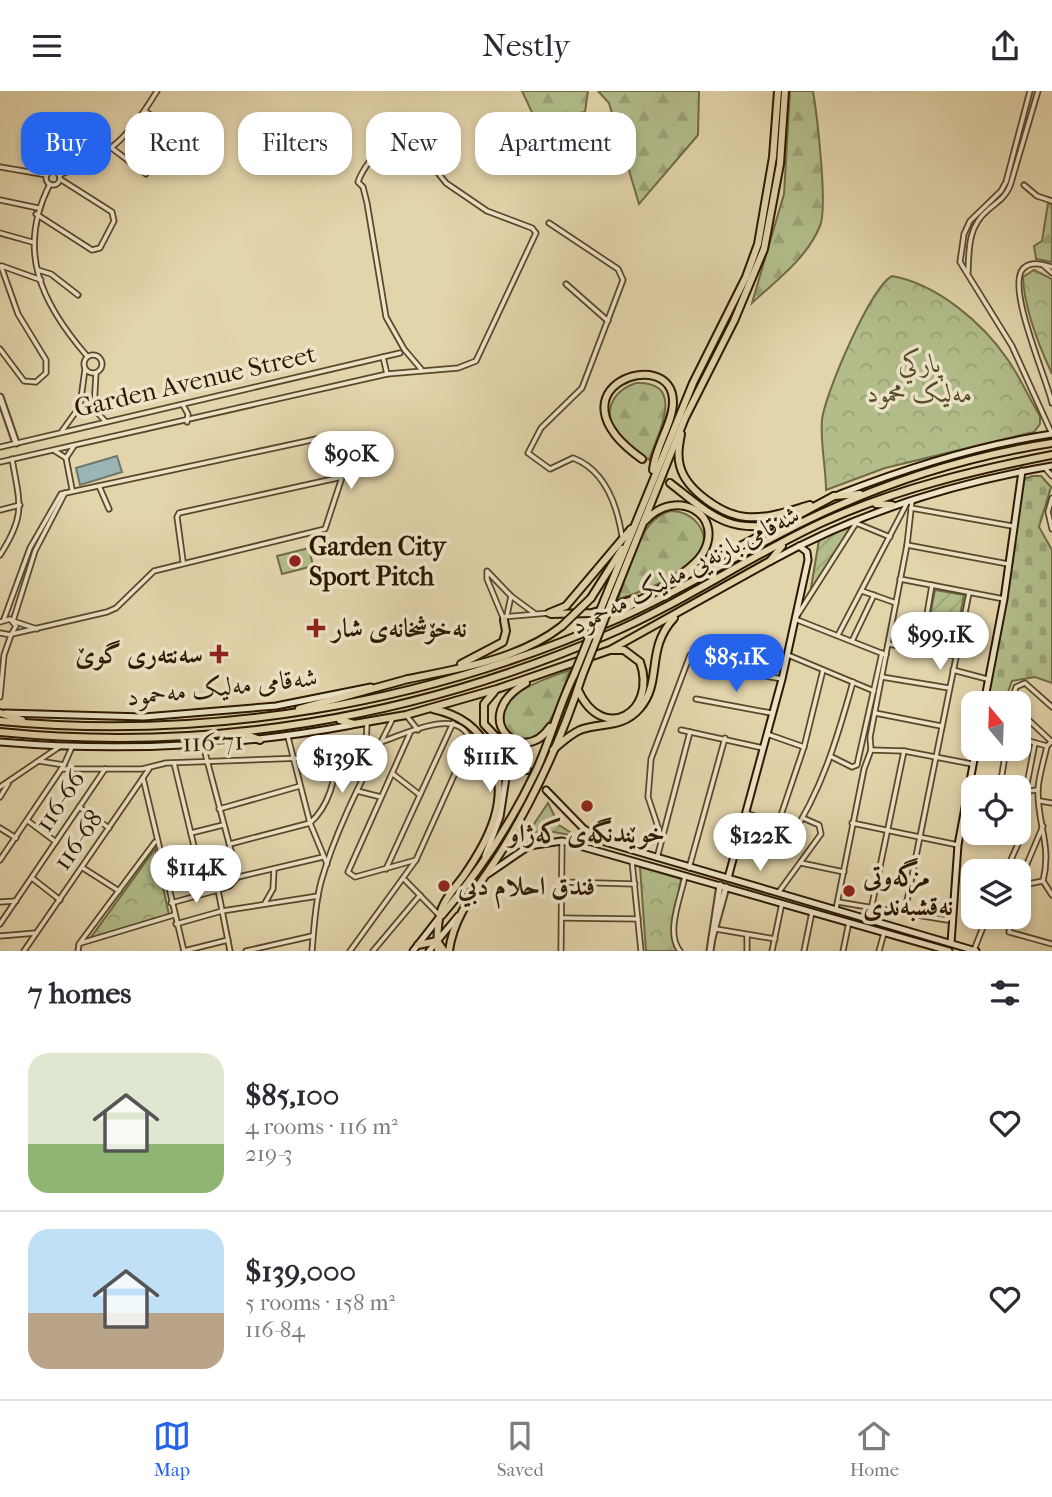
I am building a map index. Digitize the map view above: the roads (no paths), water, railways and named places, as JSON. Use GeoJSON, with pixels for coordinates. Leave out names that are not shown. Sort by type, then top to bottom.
{"type":"FeatureCollection","features":[{"type":"Feature","properties":{"kind":"main road"},"geometry":{"type":"LineString","coordinates":[[638,525],[653,478],[746,277],[758,244],[773,157],[778,91]]}},
{"type":"Feature","properties":{"kind":"main road"},"geometry":{"type":"LineString","coordinates":[[416,948],[480,868],[506,829],[534,776],[574,675],[685,418],[696,384],[734,321],[764,249],[779,164],[785,91]]}},
{"type":"Feature","properties":{"kind":"main road"},"geometry":{"type":"LineString","coordinates":[[642,459],[612,434],[605,408],[611,388],[623,380],[645,374],[661,380],[673,398],[672,409],[654,458],[653,478]]}},
{"type":"Feature","properties":{"kind":"main road"},"geometry":{"type":"LineString","coordinates":[[0,397],[16,443]]}},
{"type":"Feature","properties":{"kind":"main road"},"geometry":{"type":"LineString","coordinates":[[685,418],[678,457],[682,472],[694,488],[724,511],[747,517],[767,517],[931,461],[1002,443],[1052,434]]}},
{"type":"Feature","properties":{"kind":"main road","name":"شەقامی بازنەیی مەلیک مەحمود"},"geometry":{"type":"LineString","coordinates":[[0,720],[114,727],[175,726],[329,707],[455,678],[517,659],[598,627],[670,594],[807,520],[865,493],[964,462],[1052,443]]}},
{"type":"Feature","properties":{"kind":"main road","name":"شەقامی بازنەیی مەلیک مەحمود"},"geometry":{"type":"LineString","coordinates":[[0,732],[139,739],[240,733],[338,720],[459,689],[596,639],[642,619],[823,522],[934,483],[1052,455]]}},
{"type":"Feature","properties":{"kind":"main road"},"geometry":{"type":"LineString","coordinates":[[0,742],[60,747],[203,745],[288,737],[406,715],[497,689],[610,650],[799,546],[892,505],[1052,465]]}},
{"type":"Feature","properties":{"kind":"main road"},"geometry":{"type":"LineString","coordinates":[[986,691],[1004,599],[1022,471]]}},
{"type":"Feature","properties":{"kind":"main road"},"geometry":{"type":"LineString","coordinates":[[670,484],[719,520],[732,525],[751,528],[786,522]]}},
{"type":"Feature","properties":{"kind":"main road"},"geometry":{"type":"LineString","coordinates":[[598,627],[652,594],[834,496],[865,493]]}},
{"type":"Feature","properties":{"kind":"main road"},"geometry":{"type":"LineString","coordinates":[[549,613],[566,606],[638,525],[655,512],[674,504],[691,507],[700,514],[708,537],[703,553],[666,587]]}},
{"type":"Feature","properties":{"kind":"main road"},"geometry":{"type":"LineString","coordinates":[[871,504],[892,505]]}},
{"type":"Feature","properties":{"kind":"main road"},"geometry":{"type":"LineString","coordinates":[[429,951],[486,876],[538,785],[578,690],[625,540]]}},
{"type":"Feature","properties":{"kind":"main road","name":"شەقامی مەلیک مەحمود"},"geometry":{"type":"LineString","coordinates":[[0,713],[113,717],[238,710],[276,706],[450,671],[515,651],[562,626],[591,598],[625,540]]}},
{"type":"Feature","properties":{"kind":"main road"},"geometry":{"type":"LineString","coordinates":[[770,561],[785,542]]}},
{"type":"Feature","properties":{"kind":"main road"},"geometry":{"type":"LineString","coordinates":[[727,878],[788,655],[808,557],[806,550],[799,546]]}},
{"type":"Feature","properties":{"kind":"main road"},"geometry":{"type":"LineString","coordinates":[[549,613],[592,613],[652,594]]}},
{"type":"Feature","properties":{"kind":"main road"},"geometry":{"type":"LineString","coordinates":[[552,751],[581,730],[616,725],[631,718],[652,688],[660,636],[676,616]]}},
{"type":"Feature","properties":{"kind":"main road"},"geometry":{"type":"LineString","coordinates":[[450,671],[501,643],[506,635],[505,617]]}},
{"type":"Feature","properties":{"kind":"main road"},"geometry":{"type":"LineString","coordinates":[[578,690],[588,708],[608,720],[626,715],[636,706],[645,686],[640,662],[624,650],[610,650]]}},
{"type":"Feature","properties":{"kind":"main road"},"geometry":{"type":"LineString","coordinates":[[539,675],[503,701],[498,716],[503,732],[517,742],[531,742],[547,732],[557,717]]}},
{"type":"Feature","properties":{"kind":"main road"},"geometry":{"type":"LineString","coordinates":[[283,714],[408,679]]}},
{"type":"Feature","properties":{"kind":"main road"},"geometry":{"type":"LineString","coordinates":[[497,689],[484,704],[484,724],[528,771]]}},
{"type":"Feature","properties":{"kind":"main road"},"geometry":{"type":"LineString","coordinates":[[431,708],[455,715],[475,729],[493,758],[500,783],[496,812],[487,840],[443,906],[438,951]]}},
{"type":"Feature","properties":{"kind":"main road"},"geometry":{"type":"LineString","coordinates":[[0,713],[37,724]]}},
{"type":"Feature","properties":{"kind":"main road"},"geometry":{"type":"LineString","coordinates":[[338,720],[354,724]]}},
{"type":"Feature","properties":{"kind":"main road"},"geometry":{"type":"LineString","coordinates":[[240,733],[260,740]]}},
{"type":"Feature","properties":{"kind":"main road"},"geometry":{"type":"LineString","coordinates":[[951,943],[958,845],[975,761]]}},
{"type":"Feature","properties":{"kind":"main road"},"geometry":{"type":"LineString","coordinates":[[480,868],[500,817],[506,778],[514,770],[528,771]]}},
{"type":"Feature","properties":{"kind":"main road"},"geometry":{"type":"LineString","coordinates":[[546,790],[591,835]]}},
{"type":"Feature","properties":{"kind":"main road"},"geometry":{"type":"LineString","coordinates":[[583,846],[580,842],[582,836],[591,835],[657,858],[975,951]]}},
{"type":"Feature","properties":{"kind":"main road"},"geometry":{"type":"LineString","coordinates":[[486,876],[529,846],[562,841],[949,951]]}},
{"type":"Feature","properties":{"kind":"main road"},"geometry":{"type":"LineString","coordinates":[[745,891],[750,888],[748,883]]}},
{"type":"Feature","properties":{"kind":"main road"},"geometry":{"type":"LineString","coordinates":[[712,938],[723,886]]}},
{"type":"Feature","properties":{"kind":"main road"},"geometry":{"type":"LineString","coordinates":[[710,951],[723,886]]}},
{"type":"Feature","properties":{"kind":"main road"},"geometry":{"type":"LineString","coordinates":[[766,898],[763,893],[768,890]]}},
{"type":"Feature","properties":{"kind":"main road"},"geometry":{"type":"LineString","coordinates":[[449,951],[458,916]]}},
{"type":"Feature","properties":{"kind":"main road"},"geometry":{"type":"LineString","coordinates":[[416,948],[437,941]]}},
{"type":"Feature","properties":{"kind":"main road"},"geometry":{"type":"LineString","coordinates":[[437,941],[444,951]]}},
{"type":"Feature","properties":{"kind":"street"},"geometry":{"type":"LineString","coordinates":[[50,184],[56,184],[59,177],[113,149],[145,111],[157,91]]}},
{"type":"Feature","properties":{"kind":"street"},"geometry":{"type":"LineString","coordinates":[[1030,91],[1006,182],[1001,191],[970,221],[964,234],[960,262],[1012,346],[1052,434]]}},
{"type":"Feature","properties":{"kind":"street"},"geometry":{"type":"LineString","coordinates":[[968,274],[973,229],[986,211],[1006,195],[1038,91]]}},
{"type":"Feature","properties":{"kind":"street","name":"Garden Avenue Street"},"geometry":{"type":"LineString","coordinates":[[0,462],[187,422],[387,374],[421,369],[458,368],[476,361],[536,233],[532,228],[487,211],[446,183],[411,139],[404,136],[389,141],[358,182],[363,187],[367,204],[386,317],[404,349],[421,369]]}},
{"type":"Feature","properties":{"kind":"street"},"geometry":{"type":"LineString","coordinates":[[113,149],[125,158]]}},
{"type":"Feature","properties":{"kind":"street"},"geometry":{"type":"LineString","coordinates":[[0,167],[21,171]]}},
{"type":"Feature","properties":{"kind":"street"},"geometry":{"type":"LineString","coordinates":[[47,175],[50,184],[36,214],[32,242],[38,270],[61,323],[87,356]]}},
{"type":"Feature","properties":{"kind":"street"},"geometry":{"type":"LineString","coordinates":[[36,214],[92,250],[100,248],[114,221],[113,213],[59,177]]}},
{"type":"Feature","properties":{"kind":"street"},"geometry":{"type":"LineString","coordinates":[[1024,184],[1037,196],[1052,201]]}},
{"type":"Feature","properties":{"kind":"street"},"geometry":{"type":"LineString","coordinates":[[0,201],[38,208]]}},
{"type":"Feature","properties":{"kind":"street"},"geometry":{"type":"LineString","coordinates":[[549,223],[622,274],[623,281],[582,388],[541,428],[528,453],[550,469],[573,458],[588,466],[608,489],[618,511],[625,540]]}},
{"type":"Feature","properties":{"kind":"street"},"geometry":{"type":"LineString","coordinates":[[0,233],[32,242]]}},
{"type":"Feature","properties":{"kind":"street"},"geometry":{"type":"LineString","coordinates":[[1042,265],[1052,273]]}},
{"type":"Feature","properties":{"kind":"street"},"geometry":{"type":"LineString","coordinates":[[1,266],[41,280]]}},
{"type":"Feature","properties":{"kind":"street"},"geometry":{"type":"LineString","coordinates":[[0,349],[24,381],[36,382],[46,373],[46,360],[18,314],[1,266]]}},
{"type":"Feature","properties":{"kind":"street"},"geometry":{"type":"LineString","coordinates":[[1052,267],[1025,267],[1019,273],[1017,285],[1052,403]]}},
{"type":"Feature","properties":{"kind":"street"},"geometry":{"type":"LineString","coordinates":[[38,270],[51,274],[78,295]]}},
{"type":"Feature","properties":{"kind":"street"},"geometry":{"type":"LineString","coordinates":[[566,284],[608,321]]}},
{"type":"Feature","properties":{"kind":"street","name":"Garden Avenue Street"},"geometry":{"type":"LineString","coordinates":[[0,447],[400,353]]}},
{"type":"Feature","properties":{"kind":"street"},"geometry":{"type":"LineString","coordinates":[[60,432],[80,406],[84,361],[87,356],[93,354],[101,359],[102,365],[96,372],[94,409],[106,422]]}},
{"type":"Feature","properties":{"kind":"street"},"geometry":{"type":"LineString","coordinates":[[383,356],[387,374]]}},
{"type":"Feature","properties":{"kind":"street"},"geometry":{"type":"LineString","coordinates":[[85,369],[96,372]]}},
{"type":"Feature","properties":{"kind":"street"},"geometry":{"type":"LineString","coordinates":[[183,405],[188,414],[187,422]]}},
{"type":"Feature","properties":{"kind":"street"},"geometry":{"type":"LineString","coordinates":[[0,633],[12,635],[96,617],[116,608],[154,571],[183,561],[324,529],[351,449],[346,438],[338,434],[65,493],[33,549],[2,620],[37,629]]}},
{"type":"Feature","properties":{"kind":"street"},"geometry":{"type":"LineString","coordinates":[[72,490],[66,459],[75,445]]}},
{"type":"Feature","properties":{"kind":"street"},"geometry":{"type":"LineString","coordinates":[[53,451],[66,459]]}},
{"type":"Feature","properties":{"kind":"street"},"geometry":{"type":"LineString","coordinates":[[0,555],[17,528],[20,505],[12,459]]}},
{"type":"Feature","properties":{"kind":"street"},"geometry":{"type":"LineString","coordinates":[[1022,471],[1024,461]]}},
{"type":"Feature","properties":{"kind":"street"},"geometry":{"type":"LineString","coordinates":[[1044,467],[1052,476]]}},
{"type":"Feature","properties":{"kind":"street"},"geometry":{"type":"LineString","coordinates":[[183,561],[177,517],[179,513],[342,477]]}},
{"type":"Feature","properties":{"kind":"street"},"geometry":{"type":"LineString","coordinates":[[99,486],[109,509]]}},
{"type":"Feature","properties":{"kind":"street"},"geometry":{"type":"LineString","coordinates":[[1052,498],[1048,512],[1052,529]]}},
{"type":"Feature","properties":{"kind":"street"},"geometry":{"type":"LineString","coordinates":[[832,757],[852,767],[857,765],[888,644],[907,545],[910,500]]}},
{"type":"Feature","properties":{"kind":"street"},"geometry":{"type":"LineString","coordinates":[[838,635],[910,500]]}},
{"type":"Feature","properties":{"kind":"street"},"geometry":{"type":"LineString","coordinates":[[0,510],[20,505]]}},
{"type":"Feature","properties":{"kind":"street"},"geometry":{"type":"LineString","coordinates":[[911,508],[1013,526]]}},
{"type":"Feature","properties":{"kind":"street"},"geometry":{"type":"LineString","coordinates":[[884,654],[795,619],[858,521],[890,537]]}},
{"type":"Feature","properties":{"kind":"street"},"geometry":{"type":"LineString","coordinates":[[907,545],[1009,564]]}},
{"type":"Feature","properties":{"kind":"street"},"geometry":{"type":"LineString","coordinates":[[0,697],[4,655],[16,629],[13,621],[33,549]]}},
{"type":"Feature","properties":{"kind":"street"},"geometry":{"type":"LineString","coordinates":[[505,617],[486,572],[491,572],[510,597],[534,613]]}},
{"type":"Feature","properties":{"kind":"street"},"geometry":{"type":"LineString","coordinates":[[900,579],[1004,599]]}},
{"type":"Feature","properties":{"kind":"street"},"geometry":{"type":"LineString","coordinates":[[920,650],[932,585]]}},
{"type":"Feature","properties":{"kind":"street"},"geometry":{"type":"LineString","coordinates":[[862,591],[896,603]]}},
{"type":"Feature","properties":{"kind":"street"},"geometry":{"type":"LineString","coordinates":[[905,911],[969,593]]}},
{"type":"Feature","properties":{"kind":"street"},"geometry":{"type":"LineString","coordinates":[[852,641],[874,595]]}},
{"type":"Feature","properties":{"kind":"street"},"geometry":{"type":"LineString","coordinates":[[505,617],[510,597]]}},
{"type":"Feature","properties":{"kind":"street"},"geometry":{"type":"LineString","coordinates":[[505,617],[549,613]]}},
{"type":"Feature","properties":{"kind":"street"},"geometry":{"type":"LineString","coordinates":[[888,644],[956,656]]}},
{"type":"Feature","properties":{"kind":"street"},"geometry":{"type":"LineString","coordinates":[[835,911],[864,769],[871,750],[884,654]]}},
{"type":"Feature","properties":{"kind":"street"},"geometry":{"type":"LineString","coordinates":[[662,839],[648,797],[651,759],[690,655]]}},
{"type":"Feature","properties":{"kind":"street"},"geometry":{"type":"LineString","coordinates":[[788,655],[874,691]]}},
{"type":"Feature","properties":{"kind":"street"},"geometry":{"type":"LineString","coordinates":[[721,668],[782,679]]}},
{"type":"Feature","properties":{"kind":"street"},"geometry":{"type":"LineString","coordinates":[[823,670],[804,747],[778,824],[782,839],[786,841],[803,818],[832,757],[853,682]]}},
{"type":"Feature","properties":{"kind":"street"},"geometry":{"type":"LineString","coordinates":[[953,670],[988,679]]}},
{"type":"Feature","properties":{"kind":"street"},"geometry":{"type":"LineString","coordinates":[[881,677],[949,688]]}},
{"type":"Feature","properties":{"kind":"street"},"geometry":{"type":"LineString","coordinates":[[1015,691],[1016,687],[1025,683],[1052,707]]}},
{"type":"Feature","properties":{"kind":"street"},"geometry":{"type":"LineString","coordinates":[[696,699],[771,713]]}},
{"type":"Feature","properties":{"kind":"street"},"geometry":{"type":"LineString","coordinates":[[875,713],[942,726]]}},
{"type":"Feature","properties":{"kind":"street"},"geometry":{"type":"LineString","coordinates":[[406,715],[418,730]]}},
{"type":"Feature","properties":{"kind":"street"},"geometry":{"type":"LineString","coordinates":[[312,951],[318,896],[327,864],[365,773],[393,718]]}},
{"type":"Feature","properties":{"kind":"street"},"geometry":{"type":"LineString","coordinates":[[365,773],[367,723]]}},
{"type":"Feature","properties":{"kind":"street"},"geometry":{"type":"LineString","coordinates":[[351,951],[405,880],[416,860],[469,743],[469,736],[453,723],[418,730],[381,742]]}},
{"type":"Feature","properties":{"kind":"street"},"geometry":{"type":"LineString","coordinates":[[386,869],[453,723]]}},
{"type":"Feature","properties":{"kind":"street"},"geometry":{"type":"LineString","coordinates":[[1031,723],[1052,742],[1047,746],[1038,790],[1049,864],[1043,881]]}},
{"type":"Feature","properties":{"kind":"street"},"geometry":{"type":"LineString","coordinates":[[681,730],[763,748]]}},
{"type":"Feature","properties":{"kind":"street"},"geometry":{"type":"LineString","coordinates":[[657,858],[690,731]]}},
{"type":"Feature","properties":{"kind":"street"},"geometry":{"type":"LineString","coordinates":[[410,733],[348,869],[352,876],[386,869],[410,859],[416,860]]}},
{"type":"Feature","properties":{"kind":"street"},"geometry":{"type":"LineString","coordinates":[[766,733],[804,747]]}},
{"type":"Feature","properties":{"kind":"street"},"geometry":{"type":"LineString","coordinates":[[288,737],[310,823],[327,864]]}},
{"type":"Feature","properties":{"kind":"street"},"geometry":{"type":"LineString","coordinates":[[689,867],[725,738]]}},
{"type":"Feature","properties":{"kind":"street"},"geometry":{"type":"LineString","coordinates":[[1031,742],[1047,746]]}},
{"type":"Feature","properties":{"kind":"street"},"geometry":{"type":"LineString","coordinates":[[1029,775],[1035,743]]}},
{"type":"Feature","properties":{"kind":"street"},"geometry":{"type":"LineString","coordinates":[[203,745],[238,877]]}},
{"type":"Feature","properties":{"kind":"street"},"geometry":{"type":"LineString","coordinates":[[0,787],[60,747]]}},
{"type":"Feature","properties":{"kind":"street"},"geometry":{"type":"LineString","coordinates":[[0,860],[63,767],[72,747]]}},
{"type":"Feature","properties":{"kind":"street","name":"116-71"},"geometry":{"type":"LineString","coordinates":[[38,761],[63,767],[105,769],[174,763],[293,759],[365,748]]}},
{"type":"Feature","properties":{"kind":"street"},"geometry":{"type":"LineString","coordinates":[[871,750],[904,751],[974,765]]}},
{"type":"Feature","properties":{"kind":"street"},"geometry":{"type":"LineString","coordinates":[[872,905],[904,751]]}},
{"type":"Feature","properties":{"kind":"street"},"geometry":{"type":"LineString","coordinates":[[230,844],[310,823],[329,796],[336,753]]}},
{"type":"Feature","properties":{"kind":"street"},"geometry":{"type":"LineString","coordinates":[[174,763],[205,892]]}},
{"type":"Feature","properties":{"kind":"street","name":"116-68"},"geometry":{"type":"LineString","coordinates":[[24,951],[150,767]]}},
{"type":"Feature","properties":{"kind":"street","name":"116-66"},"geometry":{"type":"LineString","coordinates":[[0,924],[105,769]]}},
{"type":"Feature","properties":{"kind":"street"},"geometry":{"type":"LineString","coordinates":[[393,773],[420,795]]}},
{"type":"Feature","properties":{"kind":"street"},"geometry":{"type":"LineString","coordinates":[[143,778],[184,951],[228,940]]}},
{"type":"Feature","properties":{"kind":"street"},"geometry":{"type":"LineString","coordinates":[[0,797],[10,781]]}},
{"type":"Feature","properties":{"kind":"street"},"geometry":{"type":"LineString","coordinates":[[219,809],[300,786]]}},
{"type":"Feature","properties":{"kind":"street"},"geometry":{"type":"LineString","coordinates":[[1031,789],[1038,790]]}},
{"type":"Feature","properties":{"kind":"street"},"geometry":{"type":"LineString","coordinates":[[358,791],[381,797]]}},
{"type":"Feature","properties":{"kind":"street"},"geometry":{"type":"LineString","coordinates":[[1040,801],[1052,803]]}},
{"type":"Feature","properties":{"kind":"street"},"geometry":{"type":"LineString","coordinates":[[79,807],[110,828]]}},
{"type":"Feature","properties":{"kind":"street"},"geometry":{"type":"LineString","coordinates":[[745,812],[778,824]]}},
{"type":"Feature","properties":{"kind":"street"},"geometry":{"type":"LineString","coordinates":[[778,893],[821,834],[819,825],[803,818]]}},
{"type":"Feature","properties":{"kind":"street"},"geometry":{"type":"LineString","coordinates":[[28,821],[56,842]]}},
{"type":"Feature","properties":{"kind":"street"},"geometry":{"type":"LineString","coordinates":[[852,823],[958,845]]}},
{"type":"Feature","properties":{"kind":"street"},"geometry":{"type":"LineString","coordinates":[[191,833],[223,824]]}},
{"type":"Feature","properties":{"kind":"street"},"geometry":{"type":"LineString","coordinates":[[1029,859],[1044,824]]}},
{"type":"Feature","properties":{"kind":"street"},"geometry":{"type":"LineString","coordinates":[[0,828],[16,838]]}},
{"type":"Feature","properties":{"kind":"street"},"geometry":{"type":"LineString","coordinates":[[78,951],[79,944],[156,841]]}},
{"type":"Feature","properties":{"kind":"street"},"geometry":{"type":"LineString","coordinates":[[561,951],[562,841]]}},
{"type":"Feature","properties":{"kind":"street"},"geometry":{"type":"LineString","coordinates":[[171,903],[230,886],[238,877],[323,857]]}},
{"type":"Feature","properties":{"kind":"street"},"geometry":{"type":"LineString","coordinates":[[631,859],[641,951]]}},
{"type":"Feature","properties":{"kind":"street"},"geometry":{"type":"LineString","coordinates":[[801,863],[844,872]]}},
{"type":"Feature","properties":{"kind":"street"},"geometry":{"type":"LineString","coordinates":[[83,868],[119,891]]}},
{"type":"Feature","properties":{"kind":"street"},"geometry":{"type":"LineString","coordinates":[[265,903],[273,889],[274,869]]}},
{"type":"Feature","properties":{"kind":"street"},"geometry":{"type":"LineString","coordinates":[[677,949],[673,933],[685,874]]}},
{"type":"Feature","properties":{"kind":"street"},"geometry":{"type":"LineString","coordinates":[[32,878],[60,900]]}},
{"type":"Feature","properties":{"kind":"street"},"geometry":{"type":"LineString","coordinates":[[405,880],[440,917]]}},
{"type":"Feature","properties":{"kind":"street"},"geometry":{"type":"LineString","coordinates":[[1031,883],[1043,881]]}},
{"type":"Feature","properties":{"kind":"street"},"geometry":{"type":"LineString","coordinates":[[1043,881],[1052,895]]}},
{"type":"Feature","properties":{"kind":"street"},"geometry":{"type":"LineString","coordinates":[[562,882],[635,884]]}},
{"type":"Feature","properties":{"kind":"street"},"geometry":{"type":"LineString","coordinates":[[218,890],[230,951]]}},
{"type":"Feature","properties":{"kind":"street"},"geometry":{"type":"LineString","coordinates":[[374,950],[420,895]]}},
{"type":"Feature","properties":{"kind":"street"},"geometry":{"type":"LineString","coordinates":[[176,924],[222,911],[318,896]]}},
{"type":"Feature","properties":{"kind":"street"},"geometry":{"type":"LineString","coordinates":[[0,902],[16,901]]}},
{"type":"Feature","properties":{"kind":"street"},"geometry":{"type":"LineString","coordinates":[[838,902],[872,905],[947,920],[954,904]]}},
{"type":"Feature","properties":{"kind":"street"},"geometry":{"type":"LineString","coordinates":[[772,951],[782,903]]}},
{"type":"Feature","properties":{"kind":"street"},"geometry":{"type":"LineString","coordinates":[[804,951],[812,912]]}},
{"type":"Feature","properties":{"kind":"street"},"geometry":{"type":"LineString","coordinates":[[79,944],[174,915]]}},
{"type":"Feature","properties":{"kind":"street"},"geometry":{"type":"LineString","coordinates":[[562,918],[638,919]]}},
{"type":"Feature","properties":{"kind":"street"},"geometry":{"type":"LineString","coordinates":[[843,951],[850,922]]}},
{"type":"Feature","properties":{"kind":"street"},"geometry":{"type":"LineString","coordinates":[[716,929],[775,939]]}},
{"type":"Feature","properties":{"kind":"street"},"geometry":{"type":"LineString","coordinates":[[975,951],[983,929]]}},
{"type":"Feature","properties":{"kind":"street"},"geometry":{"type":"LineString","coordinates":[[1010,929],[1009,932],[1052,944]]}},
{"type":"Feature","properties":{"kind":"street"},"geometry":{"type":"LineString","coordinates":[[879,951],[884,932]]}},
{"type":"Feature","properties":{"kind":"street"},"geometry":{"type":"LineString","coordinates":[[0,936],[36,933]]}},
{"type":"Feature","properties":{"kind":"street"},"geometry":{"type":"LineString","coordinates":[[246,951],[313,935]]}},
{"type":"Feature","properties":{"kind":"street"},"geometry":{"type":"LineString","coordinates":[[747,935],[747,951]]}},
{"type":"Feature","properties":{"kind":"street"},"geometry":{"type":"LineString","coordinates":[[916,951],[918,942]]}},
{"type":"Feature","properties":{"kind":"water"},"geometry":{"type":"Polygon","coordinates":[[[117,456],[122,472],[80,485],[76,468],[117,456]]]}},
{"type":"Feature","properties":{"kind":"tunnel"},"geometry":{"type":"LineString","coordinates":[[642,459],[670,483]]}},
{"type":"Feature","properties":{"kind":"place","name":"Garden City Sport Pitch"},"geometry":{"type":"Point","coordinates":[295,561]}},
{"type":"Feature","properties":{"kind":"place","name":"نەخۆشخانەی شار"},"geometry":{"type":"Point","coordinates":[316,628]}},
{"type":"Feature","properties":{"kind":"place","name":"سەنتەری گوێ"},"geometry":{"type":"Point","coordinates":[219,654]}},
{"type":"Feature","properties":{"kind":"place","name":"خوێندنگەی کەژاو"},"geometry":{"type":"Point","coordinates":[587,806]}},
{"type":"Feature","properties":{"kind":"place","name":"فندق احلام دبي"},"geometry":{"type":"Point","coordinates":[444,886]}},
{"type":"Feature","properties":{"kind":"place","name":"مزگەوتی نەقشبەندی"},"geometry":{"type":"Point","coordinates":[849,891]}},
{"type":"Feature","properties":{"kind":"park label","name":"پارکي مەليک محمود"},"geometry":{"type":"Point","coordinates":[920,378]}}]}
